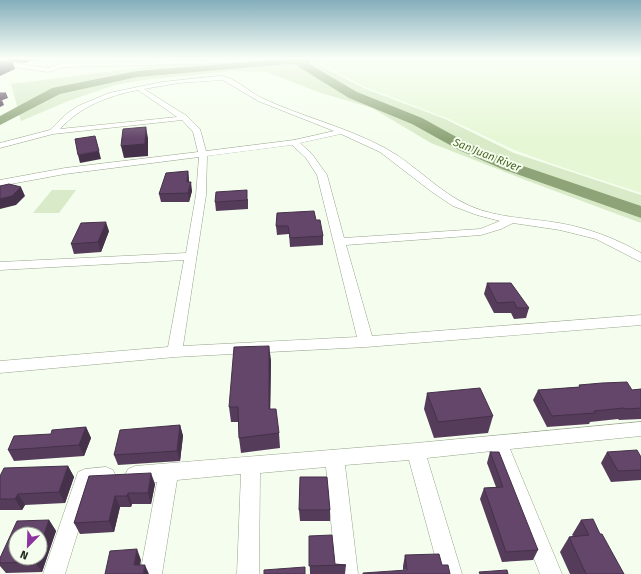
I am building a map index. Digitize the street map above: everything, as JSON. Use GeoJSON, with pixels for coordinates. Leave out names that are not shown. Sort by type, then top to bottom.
{"type":"FeatureCollection","features":[{"type":"Feature","properties":{"kind":"street"},"geometry":{"type":"LineString","coordinates":[[53,132],[62,122],[85,105],[104,97],[153,86]]}},
{"type":"Feature","properties":{"kind":"street"},"geometry":{"type":"LineString","coordinates":[[237,86],[260,100],[367,141],[385,151],[444,195],[466,208],[488,215],[574,229],[606,239],[641,258]]}},
{"type":"Feature","properties":{"kind":"street"},"geometry":{"type":"LineString","coordinates":[[139,88],[184,118],[197,130],[202,154],[201,195],[175,352]]}},
{"type":"Feature","properties":{"kind":"street"},"geometry":{"type":"LineString","coordinates":[[0,146],[53,132],[184,118]]}},
{"type":"Feature","properties":{"kind":"street"},"geometry":{"type":"LineString","coordinates":[[0,183],[65,171],[294,142],[342,132]]}},
{"type":"Feature","properties":{"kind":"street"},"geometry":{"type":"LineString","coordinates":[[294,142],[309,156],[322,175],[366,342]]}},
{"type":"Feature","properties":{"kind":"street"},"geometry":{"type":"LineString","coordinates":[[340,242],[480,232],[497,228],[512,219]]}},
{"type":"Feature","properties":{"kind":"street"},"geometry":{"type":"LineString","coordinates":[[0,266],[190,256]]}},
{"type":"Feature","properties":{"kind":"street"},"geometry":{"type":"LineString","coordinates":[[0,367],[175,352],[366,342],[641,320]]}},
{"type":"Feature","properties":{"kind":"street"},"geometry":{"type":"LineString","coordinates":[[54,574],[85,478],[251,466],[641,429]]}},
{"type":"Feature","properties":{"kind":"street"},"geometry":{"type":"LineString","coordinates":[[498,443],[551,574]]}},
{"type":"Feature","properties":{"kind":"street"},"geometry":{"type":"LineString","coordinates":[[416,451],[451,574]]}},
{"type":"Feature","properties":{"kind":"street"},"geometry":{"type":"LineString","coordinates":[[335,458],[347,574]]}},
{"type":"Feature","properties":{"kind":"street"},"geometry":{"type":"LineString","coordinates":[[248,574],[251,466]]}},
{"type":"Feature","properties":{"kind":"street"},"geometry":{"type":"LineString","coordinates":[[151,574],[168,473]]}},
{"type":"Feature","properties":{"kind":"shaded area"},"geometry":{"type":"Polygon","coordinates":[[[11,86],[113,86],[68,101],[21,121],[11,86]]]}},
{"type":"Feature","properties":{"kind":"shaded area"},"geometry":{"type":"Polygon","coordinates":[[[302,86],[359,86],[445,119],[514,153],[641,195],[641,223],[431,143],[372,108],[321,93],[302,86]]]}},
{"type":"Feature","properties":{"kind":"shaded area"},"geometry":{"type":"Polygon","coordinates":[[[363,86],[641,86],[641,193],[514,150],[449,119],[363,86]]]}},
{"type":"Feature","properties":{"kind":"shaded area"},"geometry":{"type":"Polygon","coordinates":[[[52,190],[76,190],[59,213],[33,213],[52,190]]]}},
{"type":"Feature","properties":{"kind":"building"},"geometry":{"type":"Polygon","coordinates":[[[146,127],[145,144],[121,146],[123,129],[146,127]]]}},
{"type":"Feature","properties":{"kind":"building"},"geometry":{"type":"Polygon","coordinates":[[[95,136],[99,151],[78,155],[75,139],[95,136]]]}},
{"type":"Feature","properties":{"kind":"building"},"geometry":{"type":"Polygon","coordinates":[[[188,171],[187,182],[191,182],[188,193],[159,194],[166,173],[188,171]]]}},
{"type":"Feature","properties":{"kind":"building"},"geometry":{"type":"Polygon","coordinates":[[[9,184],[21,187],[12,196],[0,199],[0,186],[9,184]]]}},
{"type":"Feature","properties":{"kind":"building"},"geometry":{"type":"Polygon","coordinates":[[[247,190],[247,200],[215,202],[216,192],[247,190]]]}},
{"type":"Feature","properties":{"kind":"building"},"geometry":{"type":"Polygon","coordinates":[[[314,211],[316,220],[320,220],[323,236],[290,238],[288,226],[276,226],[277,213],[314,211]]]}},
{"type":"Feature","properties":{"kind":"building"},"geometry":{"type":"Polygon","coordinates":[[[106,222],[98,242],[71,244],[81,223],[106,222]]]}},
{"type":"Feature","properties":{"kind":"building"},"geometry":{"type":"Polygon","coordinates":[[[487,283],[511,283],[529,308],[517,308],[514,302],[497,303],[487,283]]]}},
{"type":"Feature","properties":{"kind":"building"},"geometry":{"type":"Polygon","coordinates":[[[269,346],[269,409],[276,409],[279,433],[239,438],[238,407],[229,407],[234,347],[269,346]]]}},
{"type":"Feature","properties":{"kind":"building"},"geometry":{"type":"Polygon","coordinates":[[[627,382],[632,390],[641,389],[641,408],[624,408],[594,411],[595,413],[552,416],[538,390],[580,387],[579,385],[627,382]]]}},
{"type":"Feature","properties":{"kind":"building"},"geometry":{"type":"Polygon","coordinates":[[[480,388],[493,416],[438,422],[427,393],[480,388]]]}},
{"type":"Feature","properties":{"kind":"building"},"geometry":{"type":"Polygon","coordinates":[[[180,425],[177,451],[114,455],[120,430],[180,425]]]}},
{"type":"Feature","properties":{"kind":"building"},"geometry":{"type":"Polygon","coordinates":[[[86,427],[79,445],[8,450],[14,436],[51,434],[52,430],[86,427]]]}},
{"type":"Feature","properties":{"kind":"building"},"geometry":{"type":"Polygon","coordinates":[[[637,450],[641,457],[641,470],[618,471],[607,452],[637,450]]]}},
{"type":"Feature","properties":{"kind":"building"},"geometry":{"type":"Polygon","coordinates":[[[490,452],[499,452],[538,550],[506,552],[484,488],[503,487],[490,452]]]}},
{"type":"Feature","properties":{"kind":"building"},"geometry":{"type":"Polygon","coordinates":[[[68,466],[59,492],[18,494],[15,499],[0,499],[0,476],[4,468],[68,466]]]}},
{"type":"Feature","properties":{"kind":"building"},"geometry":{"type":"Polygon","coordinates":[[[151,473],[148,493],[128,493],[127,496],[115,496],[109,521],[74,523],[89,476],[151,473]]]}},
{"type":"Feature","properties":{"kind":"building"},"geometry":{"type":"Polygon","coordinates":[[[300,477],[327,477],[330,510],[299,510],[300,477]]]}},
{"type":"Feature","properties":{"kind":"building"},"geometry":{"type":"Polygon","coordinates":[[[593,519],[600,534],[602,534],[624,574],[586,574],[569,537],[589,535],[581,520],[593,519]]]}},
{"type":"Feature","properties":{"kind":"building"},"geometry":{"type":"Polygon","coordinates":[[[49,520],[47,526],[15,526],[17,521],[49,520]]]}},
{"type":"Feature","properties":{"kind":"building"},"geometry":{"type":"Polygon","coordinates":[[[332,535],[335,564],[346,565],[309,566],[309,536],[332,535]]]}},
{"type":"Feature","properties":{"kind":"building"},"geometry":{"type":"Polygon","coordinates":[[[8,541],[8,563],[0,563],[0,558],[8,541]]]}},
{"type":"Feature","properties":{"kind":"building"},"geometry":{"type":"Polygon","coordinates":[[[137,549],[134,565],[145,565],[143,574],[105,574],[110,551],[137,549]]]}},
{"type":"Feature","properties":{"kind":"building"},"geometry":{"type":"Polygon","coordinates":[[[439,554],[442,565],[448,565],[450,574],[363,574],[407,570],[405,555],[439,554]]]}},
{"type":"Feature","properties":{"kind":"building"},"geometry":{"type":"Polygon","coordinates":[[[305,567],[305,574],[264,574],[264,570],[305,567]]]}},
{"type":"Feature","properties":{"kind":"building"},"geometry":{"type":"Polygon","coordinates":[[[507,570],[508,574],[480,574],[479,572],[507,570]]]}},
{"type":"Feature","properties":{"kind":"waterway"},"geometry":{"type":"LineString","coordinates":[[0,121],[56,91],[81,86]]}},
{"type":"Feature","properties":{"kind":"waterway","name":"San Juan River"},"geometry":{"type":"LineString","coordinates":[[338,86],[353,95],[417,121],[464,147],[508,166],[641,212]]}}]}
